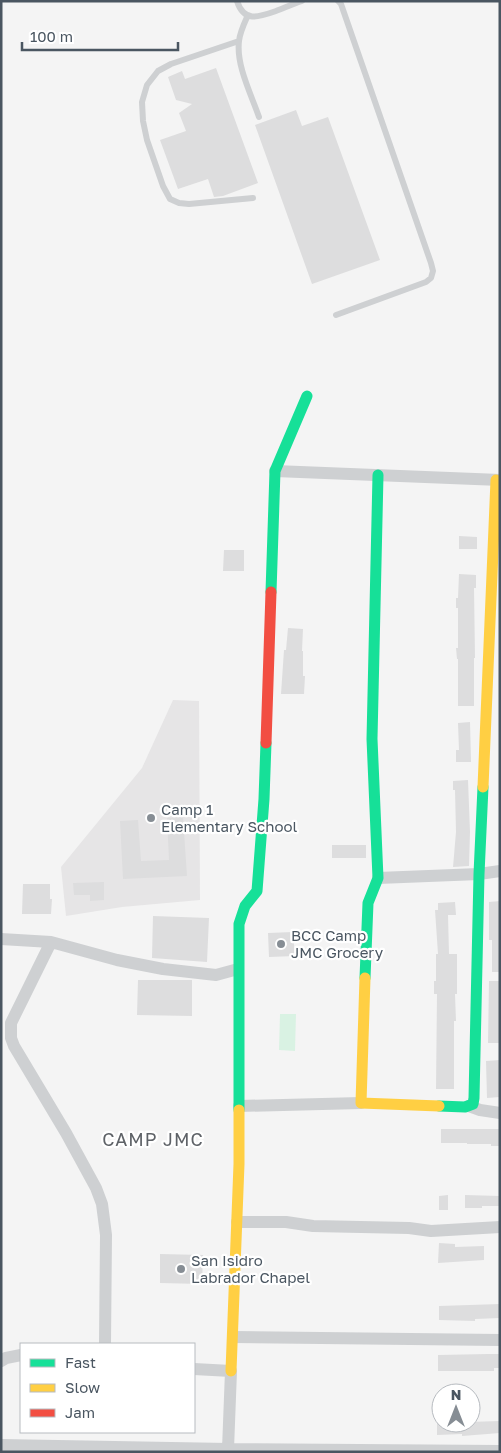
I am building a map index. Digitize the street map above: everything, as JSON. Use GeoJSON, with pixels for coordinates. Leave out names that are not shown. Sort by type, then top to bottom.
{"type":"FeatureCollection","features":[{"type":"Feature","properties":{"kind":"street"},"geometry":{"type":"LineString","coordinates":[[228,1450],[239,1164],[239,924],[245,906],[257,892],[261,845],[265,789],[275,471],[307,396]]}},
{"type":"Feature","properties":{"kind":"street"},"geometry":{"type":"LineString","coordinates":[[275,471],[498,480],[479,874],[474,1098],[473,1104],[469,1106]]}},
{"type":"Feature","properties":{"kind":"street"},"geometry":{"type":"LineString","coordinates":[[361,1103],[368,903],[378,878],[372,739],[378,475]]}},
{"type":"Feature","properties":{"kind":"street"},"geometry":{"type":"LineString","coordinates":[[378,878],[479,874],[500,871]]}},
{"type":"Feature","properties":{"kind":"street"},"geometry":{"type":"LineString","coordinates":[[1,939],[51,942],[117,960],[163,969],[216,975],[238,969]]}},
{"type":"Feature","properties":{"kind":"street"},"geometry":{"type":"LineString","coordinates":[[51,942],[11,1023],[11,1038],[66,1133],[96,1188],[102,1204],[106,1235],[105,1343]]}},
{"type":"Feature","properties":{"kind":"street"},"geometry":{"type":"LineString","coordinates":[[239,1106],[361,1103],[469,1106],[500,1113]]}},
{"type":"Feature","properties":{"kind":"street"},"geometry":{"type":"LineString","coordinates":[[237,1222],[286,1222],[313,1226],[409,1228],[431,1231],[500,1228]]}},
{"type":"Feature","properties":{"kind":"street"},"geometry":{"type":"LineString","coordinates":[[233,1337],[500,1340]]}},
{"type":"Feature","properties":{"kind":"street"},"geometry":{"type":"LineString","coordinates":[[1,1361],[20,1355]]}},
{"type":"Feature","properties":{"kind":"street"},"geometry":{"type":"LineString","coordinates":[[195,1369],[231,1371]]}},
{"type":"Feature","properties":{"kind":"street"},"geometry":{"type":"LineString","coordinates":[[1,1445],[228,1450],[500,1451]]}},
{"type":"Feature","properties":{"kind":"lane"},"geometry":{"type":"LineString","coordinates":[[237,1],[242,12],[254,17],[302,1]]}},
{"type":"Feature","properties":{"kind":"lane"},"geometry":{"type":"LineString","coordinates":[[336,315],[426,282],[432,278],[432,263],[341,4],[338,1]]}},
{"type":"Feature","properties":{"kind":"lane"},"geometry":{"type":"LineString","coordinates":[[248,15],[239,40],[241,65],[259,116]]}},
{"type":"Feature","properties":{"kind":"lane"},"geometry":{"type":"LineString","coordinates":[[239,40],[171,64],[158,71],[147,85],[142,102],[143,121],[147,140],[163,186],[170,199],[179,203],[190,204],[253,198]]}},
{"type":"Feature","properties":{"kind":"shaded area","name":"Camp 1 Elementary School"},"geometry":{"type":"Polygon","coordinates":[[[173,700],[199,701],[200,900],[122,907],[66,916],[61,867],[142,768],[173,700]]]}},
{"type":"Feature","properties":{"kind":"green space"},"geometry":{"type":"Polygon","coordinates":[[[280,1014],[296,1014],[295,1051],[279,1050],[280,1014]]]}},
{"type":"Feature","properties":{"kind":"building"},"geometry":{"type":"Polygon","coordinates":[[[216,68],[258,183],[223,196],[214,197],[208,179],[178,189],[160,140],[186,131],[179,113],[192,104],[176,100],[168,77],[182,71],[185,79],[216,68]]]}},
{"type":"Feature","properties":{"kind":"building"},"geometry":{"type":"Polygon","coordinates":[[[296,110],[302,126],[328,117],[380,260],[312,284],[255,125],[296,110]]]}},
{"type":"Feature","properties":{"kind":"building"},"geometry":{"type":"Polygon","coordinates":[[[459,536],[477,537],[477,549],[459,549],[459,536]]]}},
{"type":"Feature","properties":{"kind":"building"},"geometry":{"type":"Polygon","coordinates":[[[224,550],[244,550],[244,571],[223,571],[224,550]]]}},
{"type":"Feature","properties":{"kind":"building"},"geometry":{"type":"Polygon","coordinates":[[[459,574],[476,575],[476,588],[474,588],[474,706],[458,706],[458,659],[456,648],[458,648],[458,608],[456,608],[456,598],[458,598],[459,574]]]}},
{"type":"Feature","properties":{"kind":"building"},"geometry":{"type":"Polygon","coordinates":[[[288,628],[303,629],[304,694],[281,694],[284,650],[286,650],[288,628]]]}},
{"type":"Feature","properties":{"kind":"building"},"geometry":{"type":"Polygon","coordinates":[[[470,722],[471,762],[456,762],[456,750],[459,750],[458,723],[470,722]]]}},
{"type":"Feature","properties":{"kind":"building"},"geometry":{"type":"Polygon","coordinates":[[[468,780],[469,866],[453,867],[456,832],[453,781],[468,780]]]}},
{"type":"Feature","properties":{"kind":"building"},"geometry":{"type":"Polygon","coordinates":[[[183,817],[187,876],[123,879],[120,821],[138,820],[141,861],[169,860],[167,818],[183,817]]]}},
{"type":"Feature","properties":{"kind":"building"},"geometry":{"type":"Polygon","coordinates":[[[332,845],[366,845],[366,858],[332,858],[332,845]]]}},
{"type":"Feature","properties":{"kind":"building"},"geometry":{"type":"Polygon","coordinates":[[[104,882],[104,900],[90,901],[90,895],[74,895],[73,883],[104,882]]]}},
{"type":"Feature","properties":{"kind":"building"},"geometry":{"type":"Polygon","coordinates":[[[23,884],[50,884],[51,914],[22,914],[23,884]]]}},
{"type":"Feature","properties":{"kind":"building"},"geometry":{"type":"Polygon","coordinates":[[[500,901],[500,972],[492,972],[492,940],[489,940],[489,902],[500,901]]]}},
{"type":"Feature","properties":{"kind":"building"},"geometry":{"type":"Polygon","coordinates":[[[455,902],[456,915],[448,915],[449,954],[457,954],[456,1021],[454,1021],[454,1089],[436,1089],[437,994],[434,994],[434,981],[436,981],[436,954],[438,954],[435,910],[438,910],[438,903],[455,902]]]}},
{"type":"Feature","properties":{"kind":"building"},"geometry":{"type":"Polygon","coordinates":[[[153,916],[209,918],[207,962],[152,958],[153,916]]]}},
{"type":"Feature","properties":{"kind":"building","name":"BCC Camp JMC Grocery"},"geometry":{"type":"Polygon","coordinates":[[[293,932],[295,956],[269,957],[268,933],[293,932]]]}},
{"type":"Feature","properties":{"kind":"building"},"geometry":{"type":"Polygon","coordinates":[[[138,980],[192,980],[192,1016],[137,1015],[138,980]]]}},
{"type":"Feature","properties":{"kind":"building"},"geometry":{"type":"Polygon","coordinates":[[[489,981],[500,981],[500,1043],[488,1043],[489,981]]]}},
{"type":"Feature","properties":{"kind":"building"},"geometry":{"type":"Polygon","coordinates":[[[500,1060],[500,1097],[487,1098],[486,1061],[500,1060]]]}},
{"type":"Feature","properties":{"kind":"building"},"geometry":{"type":"Polygon","coordinates":[[[441,1129],[500,1129],[500,1146],[491,1146],[491,1144],[441,1143],[441,1129]]]}},
{"type":"Feature","properties":{"kind":"building"},"geometry":{"type":"Polygon","coordinates":[[[448,1195],[448,1210],[439,1210],[439,1196],[448,1195]]]}},
{"type":"Feature","properties":{"kind":"building"},"geometry":{"type":"Polygon","coordinates":[[[465,1195],[500,1196],[500,1206],[465,1208],[465,1195]]]}},
{"type":"Feature","properties":{"kind":"building"},"geometry":{"type":"Polygon","coordinates":[[[439,1243],[455,1244],[455,1247],[484,1246],[484,1260],[438,1263],[439,1243]]]}},
{"type":"Feature","properties":{"kind":"building","name":"San Isidro Labrador Chapel"},"geometry":{"type":"Polygon","coordinates":[[[160,1254],[203,1255],[202,1284],[160,1283],[160,1254]]]}},
{"type":"Feature","properties":{"kind":"building"},"geometry":{"type":"Polygon","coordinates":[[[500,1304],[500,1318],[475,1319],[475,1321],[439,1320],[439,1306],[500,1304]]]}},
{"type":"Feature","properties":{"kind":"building"},"geometry":{"type":"Polygon","coordinates":[[[500,1354],[500,1368],[494,1368],[494,1371],[438,1371],[438,1355],[500,1354]]]}},
{"type":"Feature","properties":{"kind":"building"},"geometry":{"type":"Polygon","coordinates":[[[500,1421],[500,1433],[462,1436],[462,1434],[437,1435],[437,1433],[481,1433],[481,1422],[500,1421]]]}},
{"type":"Feature","properties":{"kind":"traffic: fast"},"geometry":{"type":"LineString","coordinates":[[271,592],[275,471],[307,396]]}},
{"type":"Feature","properties":{"kind":"traffic: fast"},"geometry":{"type":"LineString","coordinates":[[365,978],[368,903],[378,878],[372,739],[378,475]]}},
{"type":"Feature","properties":{"kind":"traffic: fast"},"geometry":{"type":"LineString","coordinates":[[239,1110],[239,924],[245,906],[257,891],[266,743]]}},
{"type":"Feature","properties":{"kind":"traffic: fast"},"geometry":{"type":"LineString","coordinates":[[439,1106],[465,1107],[473,1104],[474,1098],[483,787]]}},
{"type":"Feature","properties":{"kind":"traffic: slow"},"geometry":{"type":"LineString","coordinates":[[483,787],[496,480]]}},
{"type":"Feature","properties":{"kind":"traffic: slow"},"geometry":{"type":"LineString","coordinates":[[365,978],[361,1103],[439,1106]]}},
{"type":"Feature","properties":{"kind":"traffic: slow"},"geometry":{"type":"LineString","coordinates":[[231,1371],[239,1164],[239,1110]]}},
{"type":"Feature","properties":{"kind":"traffic: jam"},"geometry":{"type":"LineString","coordinates":[[266,743],[271,592]]}},
{"type":"Feature","properties":{"kind":"place","name":"Camp 1 Elementary School"},"geometry":{"type":"Point","coordinates":[151,818]}},
{"type":"Feature","properties":{"kind":"place","name":"BCC Camp JMC Grocery"},"geometry":{"type":"Point","coordinates":[281,944]}},
{"type":"Feature","properties":{"kind":"place","name":"San Isidro Labrador Chapel"},"geometry":{"type":"Point","coordinates":[181,1269]}},
{"type":"Feature","properties":{"kind":"district","name":"CAMP JMC"},"geometry":{"type":"Point","coordinates":[153,1139]}}]}
